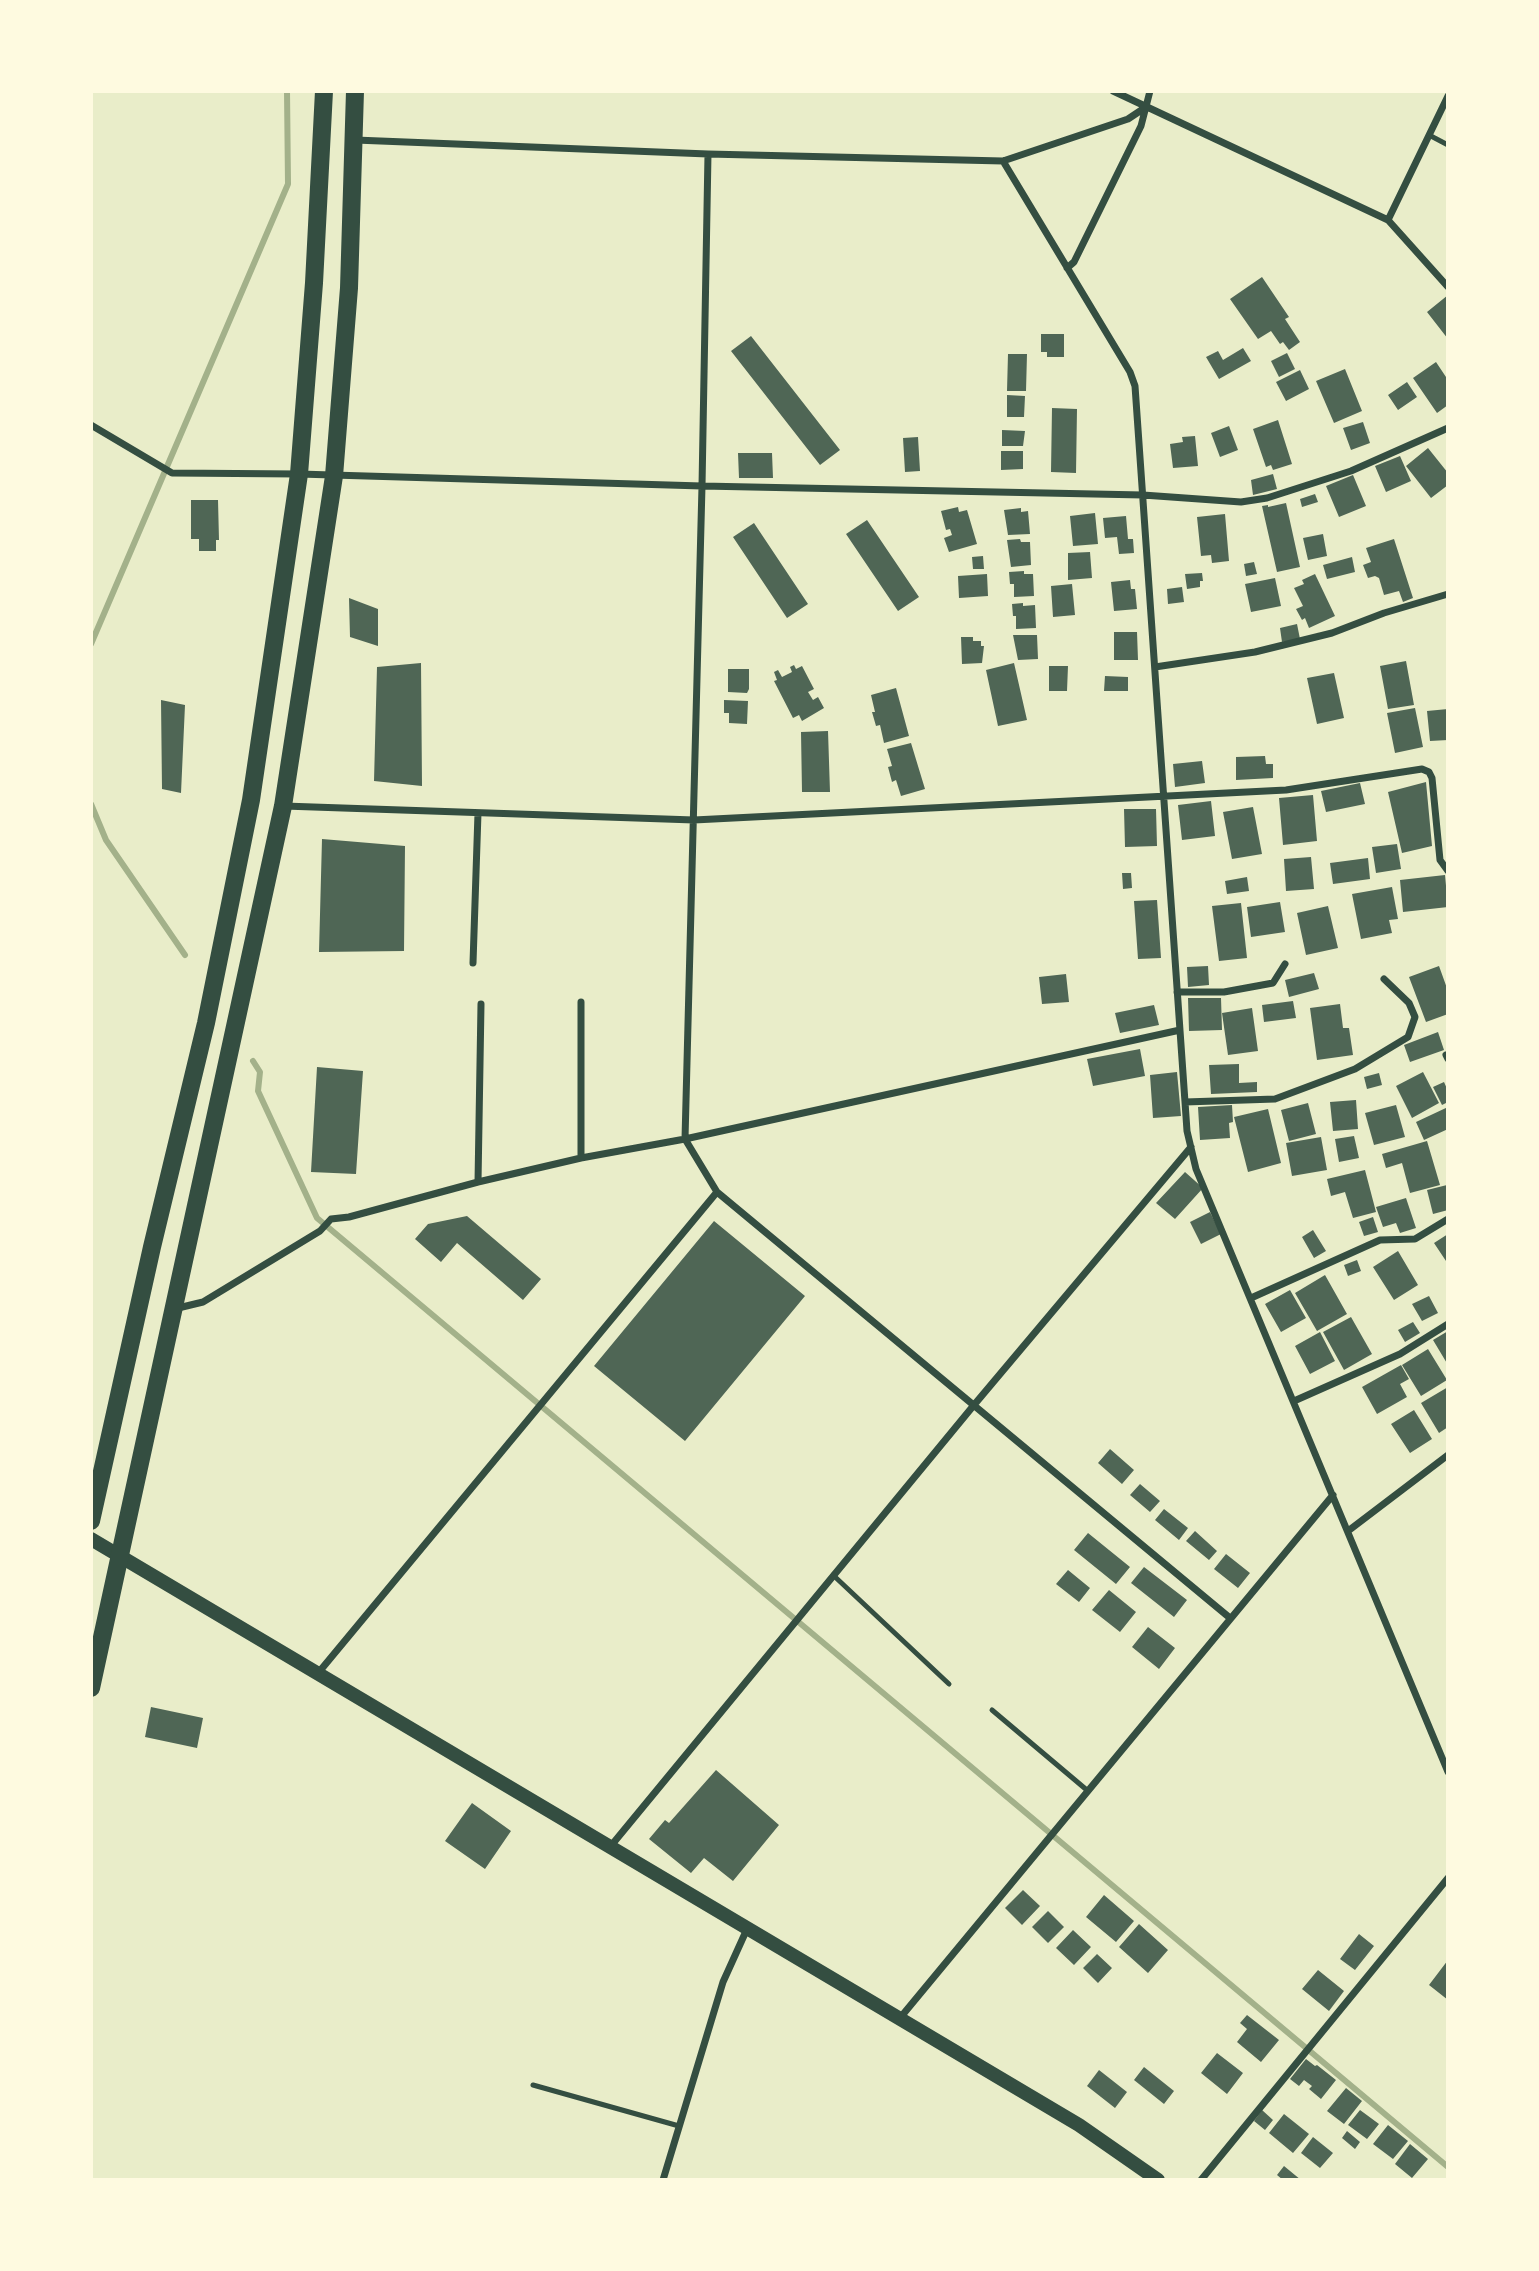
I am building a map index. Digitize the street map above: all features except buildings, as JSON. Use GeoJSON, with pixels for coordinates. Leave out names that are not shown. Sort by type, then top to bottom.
{"type":"FeatureCollection","features":[{"type":"Feature","properties":{"kind":"highway"},"geometry":{"type":"LineString","coordinates":[[91,1521],[152,1247],[206,1023],[251,800],[299,474],[316,257],[324,91]]}},
{"type":"Feature","properties":{"kind":"highway"},"geometry":{"type":"LineString","coordinates":[[91,1688],[283,806],[334,476],[349,288],[355,91]]}},
{"type":"Feature","properties":{"kind":"main road"},"geometry":{"type":"LineString","coordinates":[[91,1539],[1079,2125],[1158,2180]]}},
{"type":"Feature","properties":{"kind":"street"},"geometry":{"type":"LineString","coordinates":[[1114,91],[1388,220],[1448,287]]}},
{"type":"Feature","properties":{"kind":"street"},"geometry":{"type":"LineString","coordinates":[[1067,268],[1074,262],[1141,126],[1150,91]]}},
{"type":"Feature","properties":{"kind":"street"},"geometry":{"type":"LineString","coordinates":[[1388,220],[1448,96]]}},
{"type":"Feature","properties":{"kind":"street"},"geometry":{"type":"LineString","coordinates":[[355,140],[708,154],[1003,161],[1128,119],[1146,107]]}},
{"type":"Feature","properties":{"kind":"street"},"geometry":{"type":"LineString","coordinates":[[708,154],[685,1139],[717,1192],[1230,1618]]}},
{"type":"Feature","properties":{"kind":"street"},"geometry":{"type":"LineString","coordinates":[[1003,161],[1136,386],[1185,1102],[1196,1169],[1448,1772]]}},
{"type":"Feature","properties":{"kind":"street"},"geometry":{"type":"LineString","coordinates":[[91,425],[172,473],[1143,495],[1241,502],[1267,498],[1351,471],[1448,428]]}},
{"type":"Feature","properties":{"kind":"street"},"geometry":{"type":"LineString","coordinates":[[1155,667],[1255,652],[1332,633],[1384,613],[1448,594]]}},
{"type":"Feature","properties":{"kind":"street"},"geometry":{"type":"LineString","coordinates":[[283,806],[694,821],[1286,790],[1422,769],[1429,772],[1432,778],[1440,860],[1448,871]]}},
{"type":"Feature","properties":{"kind":"street"},"geometry":{"type":"LineString","coordinates":[[473,963],[478,813]]}},
{"type":"Feature","properties":{"kind":"street"},"geometry":{"type":"LineString","coordinates":[[1177,992],[1224,992],[1273,983],[1286,964]]}},
{"type":"Feature","properties":{"kind":"street"},"geometry":{"type":"LineString","coordinates":[[1185,1102],[1275,1098],[1355,1069],[1408,1037],[1415,1017],[1409,1003],[1384,979]]}},
{"type":"Feature","properties":{"kind":"street"},"geometry":{"type":"LineString","coordinates":[[581,1002],[581,1158]]}},
{"type":"Feature","properties":{"kind":"street"},"geometry":{"type":"LineString","coordinates":[[478,1182],[481,1004]]}},
{"type":"Feature","properties":{"kind":"street"},"geometry":{"type":"LineString","coordinates":[[174,1309],[203,1302],[320,1231],[331,1219],[349,1217],[478,1182],[581,1158],[685,1139],[1180,1030]]}},
{"type":"Feature","properties":{"kind":"street"},"geometry":{"type":"LineString","coordinates":[[610,1847],[800,1614],[1191,1147]]}},
{"type":"Feature","properties":{"kind":"street"},"geometry":{"type":"LineString","coordinates":[[319,1672],[717,1192]]}},
{"type":"Feature","properties":{"kind":"street"},"geometry":{"type":"LineString","coordinates":[[1251,1298],[1380,1240],[1415,1239],[1448,1219]]}},
{"type":"Feature","properties":{"kind":"street"},"geometry":{"type":"LineString","coordinates":[[1294,1401],[1400,1354],[1448,1324]]}},
{"type":"Feature","properties":{"kind":"street"},"geometry":{"type":"LineString","coordinates":[[1348,1531],[1448,1455]]}},
{"type":"Feature","properties":{"kind":"street"},"geometry":{"type":"LineString","coordinates":[[900,2018],[1333,1494]]}},
{"type":"Feature","properties":{"kind":"street"},"geometry":{"type":"LineString","coordinates":[[1201,2180],[1448,1878]]}},
{"type":"Feature","properties":{"kind":"street"},"geometry":{"type":"LineString","coordinates":[[663,2180],[723,1982],[747,1929]]}},
{"type":"Feature","properties":{"kind":"lane"},"geometry":{"type":"LineString","coordinates":[[1429,135],[1448,145]]}},
{"type":"Feature","properties":{"kind":"lane"},"geometry":{"type":"LineString","coordinates":[[833,1576],[949,1684]]}},
{"type":"Feature","properties":{"kind":"lane"},"geometry":{"type":"LineString","coordinates":[[992,1710],[1088,1791]]}},
{"type":"Feature","properties":{"kind":"lane"},"geometry":{"type":"LineString","coordinates":[[533,2085],[679,2126]]}},
{"type":"Feature","properties":{"kind":"waterway"},"geometry":{"type":"LineString","coordinates":[[91,644],[288,184],[287,91]]}},
{"type":"Feature","properties":{"kind":"waterway"},"geometry":{"type":"LineString","coordinates":[[91,804],[106,840],[185,955]]}},
{"type":"Feature","properties":{"kind":"waterway"},"geometry":{"type":"LineString","coordinates":[[253,1061],[260,1072],[258,1091],[317,1218],[1448,2167]]}}]}
